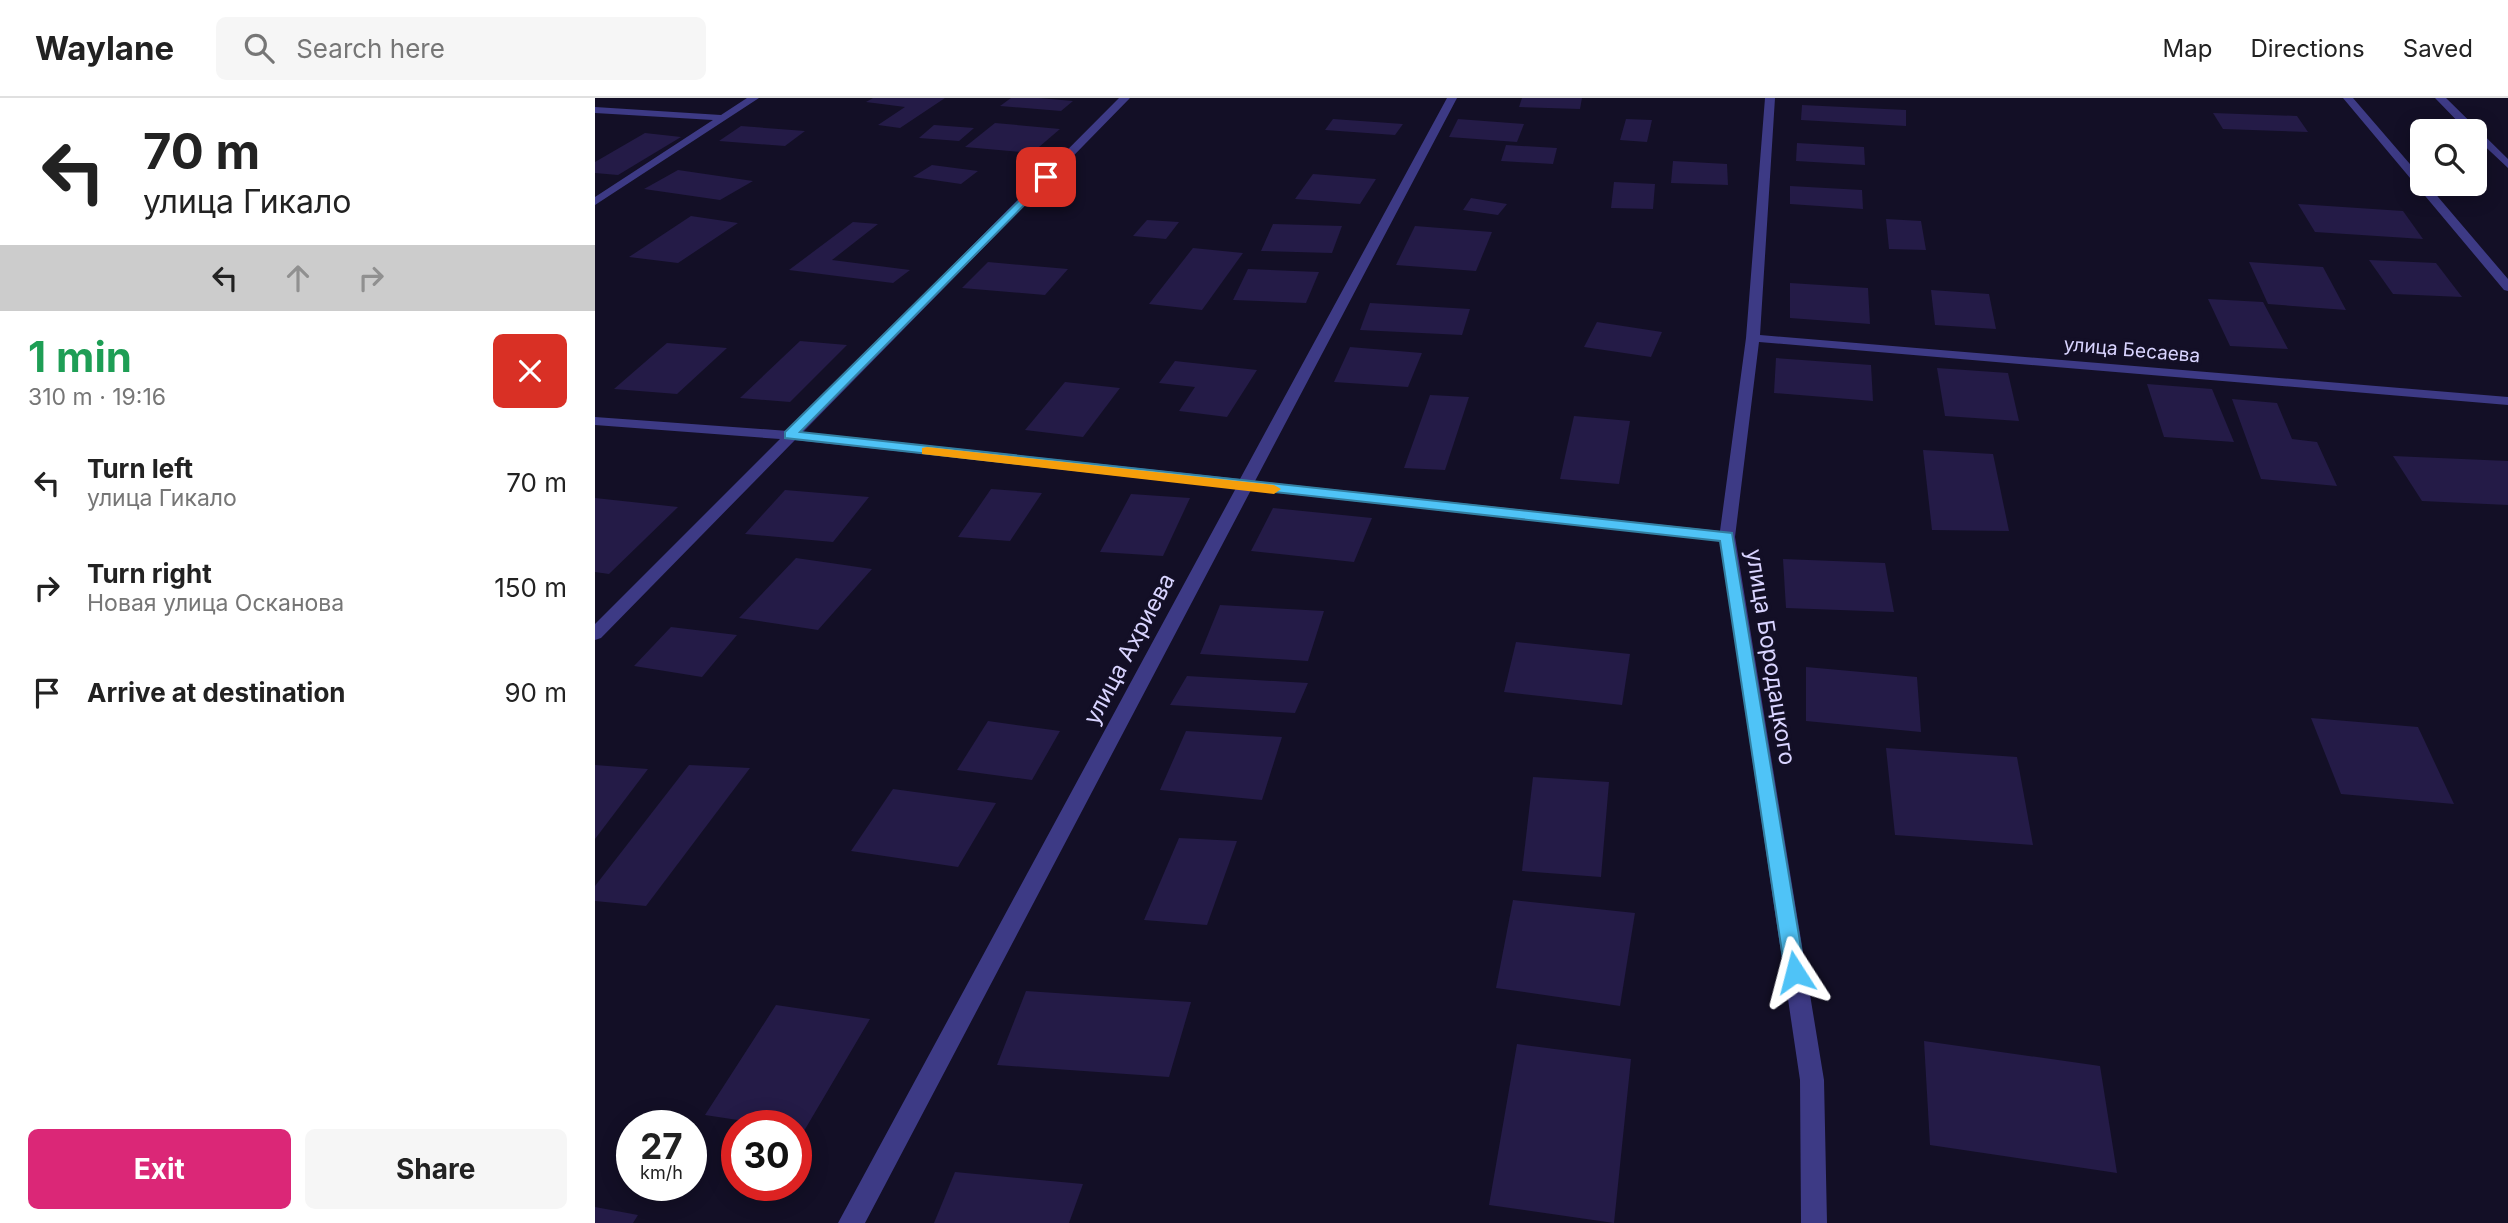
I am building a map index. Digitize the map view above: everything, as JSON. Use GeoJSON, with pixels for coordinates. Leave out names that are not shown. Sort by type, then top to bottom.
{"type":"FeatureCollection","features":[{"type":"Feature","properties":{"kind":"street"},"geometry":{"type":"LineString","coordinates":[[595,202],[754,98]]}},
{"type":"Feature","properties":{"kind":"street"},"geometry":{"type":"LineString","coordinates":[[595,634],[1125,98]]}},
{"type":"Feature","properties":{"kind":"street","name":"улица Ахриева"},"geometry":{"type":"LineString","coordinates":[[851,1223],[1452,98]]}},
{"type":"Feature","properties":{"kind":"street","name":"улица Бородацкого"},"geometry":{"type":"LineString","coordinates":[[1770,98],[1753,338],[1727,537],[1812,1080],[1814,1223]]}},
{"type":"Feature","properties":{"kind":"street"},"geometry":{"type":"LineString","coordinates":[[2348,98],[2508,287]]}},
{"type":"Feature","properties":{"kind":"street"},"geometry":{"type":"LineString","coordinates":[[2440,98],[2461,119]]}},
{"type":"Feature","properties":{"kind":"street"},"geometry":{"type":"LineString","coordinates":[[595,110],[723,118]]}},
{"type":"Feature","properties":{"kind":"street"},"geometry":{"type":"LineString","coordinates":[[2487,145],[2508,166]]}},
{"type":"Feature","properties":{"kind":"street","name":"улица Бесаева"},"geometry":{"type":"LineString","coordinates":[[1753,338],[2508,401]]}},
{"type":"Feature","properties":{"kind":"street"},"geometry":{"type":"LineString","coordinates":[[595,421],[790,435],[1727,537]]}},
{"type":"Feature","properties":{"kind":"building"},"geometry":{"type":"Polygon","coordinates":[[[873,98],[945,98],[900,128],[878,125],[905,107],[866,102],[873,98]]]}},
{"type":"Feature","properties":{"kind":"building"},"geometry":{"type":"Polygon","coordinates":[[[1011,98],[1073,101],[1061,111],[1000,106],[1011,98]]]}},
{"type":"Feature","properties":{"kind":"building"},"geometry":{"type":"Polygon","coordinates":[[[1522,98],[1582,98],[1580,109],[1519,107],[1522,98]]]}},
{"type":"Feature","properties":{"kind":"building"},"geometry":{"type":"Polygon","coordinates":[[[1802,105],[1906,110],[1906,126],[1801,120],[1802,105]]]}},
{"type":"Feature","properties":{"kind":"building"},"geometry":{"type":"Polygon","coordinates":[[[2213,113],[2297,116],[2308,132],[2223,129],[2213,113]]]}},
{"type":"Feature","properties":{"kind":"building"},"geometry":{"type":"Polygon","coordinates":[[[1333,119],[1403,124],[1395,135],[1325,130],[1333,119]]]}},
{"type":"Feature","properties":{"kind":"building"},"geometry":{"type":"Polygon","coordinates":[[[1458,119],[1524,124],[1517,142],[1449,137],[1458,119]]]}},
{"type":"Feature","properties":{"kind":"building"},"geometry":{"type":"Polygon","coordinates":[[[1626,119],[1652,120],[1647,142],[1620,140],[1626,119]]]}},
{"type":"Feature","properties":{"kind":"building"},"geometry":{"type":"Polygon","coordinates":[[[995,123],[1060,129],[1032,153],[965,147],[995,123]]]}},
{"type":"Feature","properties":{"kind":"building"},"geometry":{"type":"Polygon","coordinates":[[[934,125],[974,128],[959,141],[919,138],[934,125]]]}},
{"type":"Feature","properties":{"kind":"building"},"geometry":{"type":"Polygon","coordinates":[[[741,126],[805,131],[785,146],[719,141],[741,126]]]}},
{"type":"Feature","properties":{"kind":"building"},"geometry":{"type":"Polygon","coordinates":[[[645,133],[681,137],[618,175],[595,173],[595,162],[645,133]]]}},
{"type":"Feature","properties":{"kind":"building"},"geometry":{"type":"Polygon","coordinates":[[[1797,143],[1864,147],[1865,165],[1796,161],[1797,143]]]}},
{"type":"Feature","properties":{"kind":"building"},"geometry":{"type":"Polygon","coordinates":[[[1506,145],[1557,148],[1553,164],[1501,161],[1506,145]]]}},
{"type":"Feature","properties":{"kind":"building"},"geometry":{"type":"Polygon","coordinates":[[[1673,161],[1727,164],[1728,185],[1671,183],[1673,161]]]}},
{"type":"Feature","properties":{"kind":"building"},"geometry":{"type":"Polygon","coordinates":[[[932,165],[978,171],[961,184],[913,177],[932,165]]]}},
{"type":"Feature","properties":{"kind":"building"},"geometry":{"type":"Polygon","coordinates":[[[678,170],[753,181],[720,200],[644,189],[678,170]]]}},
{"type":"Feature","properties":{"kind":"building"},"geometry":{"type":"Polygon","coordinates":[[[1313,174],[1376,179],[1360,204],[1295,199],[1313,174]]]}},
{"type":"Feature","properties":{"kind":"building"},"geometry":{"type":"Polygon","coordinates":[[[1614,182],[1655,184],[1653,209],[1611,208],[1614,182]]]}},
{"type":"Feature","properties":{"kind":"building"},"geometry":{"type":"Polygon","coordinates":[[[1790,186],[1862,190],[1863,209],[1790,204],[1790,186]]]}},
{"type":"Feature","properties":{"kind":"building"},"geometry":{"type":"Polygon","coordinates":[[[1471,198],[1507,204],[1498,215],[1463,210],[1471,198]]]}},
{"type":"Feature","properties":{"kind":"building"},"geometry":{"type":"Polygon","coordinates":[[[2298,204],[2403,211],[2423,239],[2315,232],[2298,204]]]}},
{"type":"Feature","properties":{"kind":"building"},"geometry":{"type":"Polygon","coordinates":[[[691,216],[738,223],[678,263],[629,257],[691,216]]]}},
{"type":"Feature","properties":{"kind":"building"},"geometry":{"type":"Polygon","coordinates":[[[1886,219],[1921,221],[1926,250],[1889,249],[1886,219]]]}},
{"type":"Feature","properties":{"kind":"building"},"geometry":{"type":"Polygon","coordinates":[[[1147,220],[1179,222],[1166,239],[1133,236],[1147,220]]]}},
{"type":"Feature","properties":{"kind":"building"},"geometry":{"type":"Polygon","coordinates":[[[853,222],[878,224],[832,260],[910,270],[893,283],[789,270],[853,222]]]}},
{"type":"Feature","properties":{"kind":"building"},"geometry":{"type":"Polygon","coordinates":[[[1273,224],[1342,226],[1332,253],[1261,251],[1273,224]]]}},
{"type":"Feature","properties":{"kind":"building"},"geometry":{"type":"Polygon","coordinates":[[[1415,226],[1492,232],[1476,271],[1396,265],[1415,226]]]}},
{"type":"Feature","properties":{"kind":"building"},"geometry":{"type":"Polygon","coordinates":[[[1193,248],[1243,253],[1202,310],[1149,304],[1193,248]]]}},
{"type":"Feature","properties":{"kind":"building"},"geometry":{"type":"Polygon","coordinates":[[[2369,260],[2436,263],[2462,297],[2393,294],[2369,260]]]}},
{"type":"Feature","properties":{"kind":"building"},"geometry":{"type":"Polygon","coordinates":[[[988,262],[1068,269],[1045,295],[962,288],[988,262]]]}},
{"type":"Feature","properties":{"kind":"building"},"geometry":{"type":"Polygon","coordinates":[[[2249,262],[2323,267],[2346,310],[2268,304],[2249,262]]]}},
{"type":"Feature","properties":{"kind":"building"},"geometry":{"type":"Polygon","coordinates":[[[1248,269],[1319,272],[1306,303],[1233,300],[1248,269]]]}},
{"type":"Feature","properties":{"kind":"building"},"geometry":{"type":"Polygon","coordinates":[[[1790,283],[1868,288],[1870,324],[1790,318],[1790,283]]]}},
{"type":"Feature","properties":{"kind":"building"},"geometry":{"type":"Polygon","coordinates":[[[1931,290],[1989,294],[1996,329],[1935,325],[1931,290]]]}},
{"type":"Feature","properties":{"kind":"building"},"geometry":{"type":"Polygon","coordinates":[[[2208,299],[2263,302],[2288,349],[2230,346],[2208,299]]]}},
{"type":"Feature","properties":{"kind":"building"},"geometry":{"type":"Polygon","coordinates":[[[1370,303],[1470,309],[1462,335],[1360,330],[1370,303]]]}},
{"type":"Feature","properties":{"kind":"building"},"geometry":{"type":"Polygon","coordinates":[[[1597,322],[1662,332],[1651,357],[1584,347],[1597,322]]]}},
{"type":"Feature","properties":{"kind":"building"},"geometry":{"type":"Polygon","coordinates":[[[800,341],[847,345],[790,402],[740,398],[800,341]]]}},
{"type":"Feature","properties":{"kind":"building"},"geometry":{"type":"Polygon","coordinates":[[[667,343],[727,348],[677,394],[614,389],[667,343]]]}},
{"type":"Feature","properties":{"kind":"building"},"geometry":{"type":"Polygon","coordinates":[[[1350,347],[1422,353],[1408,387],[1334,382],[1350,347]]]}},
{"type":"Feature","properties":{"kind":"building"},"geometry":{"type":"Polygon","coordinates":[[[1776,358],[1871,365],[1873,401],[1774,393],[1776,358]]]}},
{"type":"Feature","properties":{"kind":"building"},"geometry":{"type":"Polygon","coordinates":[[[1175,361],[1257,370],[1227,417],[1179,411],[1195,387],[1159,383],[1175,361]]]}},
{"type":"Feature","properties":{"kind":"building"},"geometry":{"type":"Polygon","coordinates":[[[1937,368],[2008,373],[2019,421],[1945,416],[1937,368]]]}},
{"type":"Feature","properties":{"kind":"building"},"geometry":{"type":"Polygon","coordinates":[[[1065,382],[1120,388],[1083,437],[1025,430],[1065,382]]]}},
{"type":"Feature","properties":{"kind":"building"},"geometry":{"type":"Polygon","coordinates":[[[2147,384],[2212,389],[2234,442],[2164,437],[2147,384]]]}},
{"type":"Feature","properties":{"kind":"building"},"geometry":{"type":"Polygon","coordinates":[[[1430,395],[1469,397],[1445,470],[1404,468],[1430,395]]]}},
{"type":"Feature","properties":{"kind":"building"},"geometry":{"type":"Polygon","coordinates":[[[2232,399],[2277,403],[2292,439],[2317,442],[2337,486],[2261,479],[2232,399]]]}},
{"type":"Feature","properties":{"kind":"building"},"geometry":{"type":"Polygon","coordinates":[[[1574,416],[1630,421],[1619,484],[1560,479],[1574,416]]]}},
{"type":"Feature","properties":{"kind":"building"},"geometry":{"type":"Polygon","coordinates":[[[1923,450],[1993,454],[2009,531],[1932,530],[1923,450]]]}},
{"type":"Feature","properties":{"kind":"building"},"geometry":{"type":"Polygon","coordinates":[[[2393,456],[2508,461],[2508,505],[2422,501],[2393,456]]]}},
{"type":"Feature","properties":{"kind":"building"},"geometry":{"type":"Polygon","coordinates":[[[991,489],[1042,493],[1010,541],[958,537],[991,489]]]}},
{"type":"Feature","properties":{"kind":"building"},"geometry":{"type":"Polygon","coordinates":[[[785,490],[869,497],[833,542],[745,534],[785,490]]]}},
{"type":"Feature","properties":{"kind":"building"},"geometry":{"type":"Polygon","coordinates":[[[1131,494],[1190,498],[1163,556],[1100,552],[1131,494]]]}},
{"type":"Feature","properties":{"kind":"building"},"geometry":{"type":"Polygon","coordinates":[[[595,498],[678,507],[609,574],[595,572],[595,498]]]}},
{"type":"Feature","properties":{"kind":"building"},"geometry":{"type":"Polygon","coordinates":[[[1273,508],[1372,518],[1354,562],[1251,551],[1273,508]]]}},
{"type":"Feature","properties":{"kind":"building"},"geometry":{"type":"Polygon","coordinates":[[[796,558],[872,569],[818,630],[739,618],[796,558]]]}},
{"type":"Feature","properties":{"kind":"building"},"geometry":{"type":"Polygon","coordinates":[[[1783,559],[1885,563],[1894,612],[1786,608],[1783,559]]]}},
{"type":"Feature","properties":{"kind":"building"},"geometry":{"type":"Polygon","coordinates":[[[1220,605],[1324,611],[1308,661],[1200,654],[1220,605]]]}},
{"type":"Feature","properties":{"kind":"building"},"geometry":{"type":"Polygon","coordinates":[[[671,627],[737,635],[702,677],[634,666],[671,627]]]}},
{"type":"Feature","properties":{"kind":"building"},"geometry":{"type":"Polygon","coordinates":[[[1516,642],[1630,654],[1622,705],[1504,692],[1516,642]]]}},
{"type":"Feature","properties":{"kind":"building"},"geometry":{"type":"Polygon","coordinates":[[[1806,667],[1917,677],[1921,732],[1806,721],[1806,667]]]}},
{"type":"Feature","properties":{"kind":"building"},"geometry":{"type":"Polygon","coordinates":[[[1187,676],[1308,683],[1295,713],[1170,705],[1187,676]]]}},
{"type":"Feature","properties":{"kind":"building"},"geometry":{"type":"Polygon","coordinates":[[[2311,718],[2418,727],[2454,804],[2341,794],[2311,718]]]}},
{"type":"Feature","properties":{"kind":"building"},"geometry":{"type":"Polygon","coordinates":[[[988,721],[1060,731],[1032,780],[957,770],[988,721]]]}},
{"type":"Feature","properties":{"kind":"building"},"geometry":{"type":"Polygon","coordinates":[[[1186,731],[1282,737],[1262,800],[1160,790],[1186,731]]]}},
{"type":"Feature","properties":{"kind":"building"},"geometry":{"type":"Polygon","coordinates":[[[1886,748],[2017,757],[2033,845],[1895,835],[1886,748]]]}},
{"type":"Feature","properties":{"kind":"building"},"geometry":{"type":"Polygon","coordinates":[[[595,765],[648,769],[595,839],[595,765]]]}},
{"type":"Feature","properties":{"kind":"building"},"geometry":{"type":"Polygon","coordinates":[[[689,765],[750,768],[646,906],[595,901],[595,886],[689,765]]]}},
{"type":"Feature","properties":{"kind":"building"},"geometry":{"type":"Polygon","coordinates":[[[1533,777],[1609,782],[1601,877],[1522,871],[1533,777]]]}},
{"type":"Feature","properties":{"kind":"building"},"geometry":{"type":"Polygon","coordinates":[[[893,789],[996,803],[958,867],[851,851],[893,789]]]}},
{"type":"Feature","properties":{"kind":"building"},"geometry":{"type":"Polygon","coordinates":[[[1179,838],[1237,841],[1207,925],[1144,920],[1179,838]]]}},
{"type":"Feature","properties":{"kind":"building"},"geometry":{"type":"Polygon","coordinates":[[[1513,900],[1635,913],[1620,1006],[1496,988],[1513,900]]]}},
{"type":"Feature","properties":{"kind":"building"},"geometry":{"type":"Polygon","coordinates":[[[1026,991],[1191,1002],[1169,1077],[997,1065],[1026,991]]]}},
{"type":"Feature","properties":{"kind":"building"},"geometry":{"type":"Polygon","coordinates":[[[776,1005],[870,1019],[812,1117],[812,1110],[721,1110],[721,1117],[707,1115],[776,1005]]]}},
{"type":"Feature","properties":{"kind":"building"},"geometry":{"type":"Polygon","coordinates":[[[1924,1041],[2100,1066],[2117,1173],[1930,1145],[1924,1041]]]}},
{"type":"Feature","properties":{"kind":"building"},"geometry":{"type":"Polygon","coordinates":[[[1517,1044],[1631,1059],[1614,1223],[1489,1205],[1517,1044]]]}},
{"type":"Feature","properties":{"kind":"building"},"geometry":{"type":"Polygon","coordinates":[[[955,1172],[1083,1184],[1069,1223],[934,1223],[955,1172]]]}},
{"type":"Feature","properties":{"kind":"building"},"geometry":{"type":"Polygon","coordinates":[[[595,1207],[638,1215],[633,1223],[595,1223],[595,1207]]]}},
{"type":"Feature","properties":{"kind":"slow traffic"},"geometry":{"type":"LineString","coordinates":[[927,451],[1274,489]]}},
{"type":"Feature","properties":{"kind":"route"},"geometry":{"type":"LineString","coordinates":[[1046,177],[790,435],[1727,537],[1795,972]]}}]}
